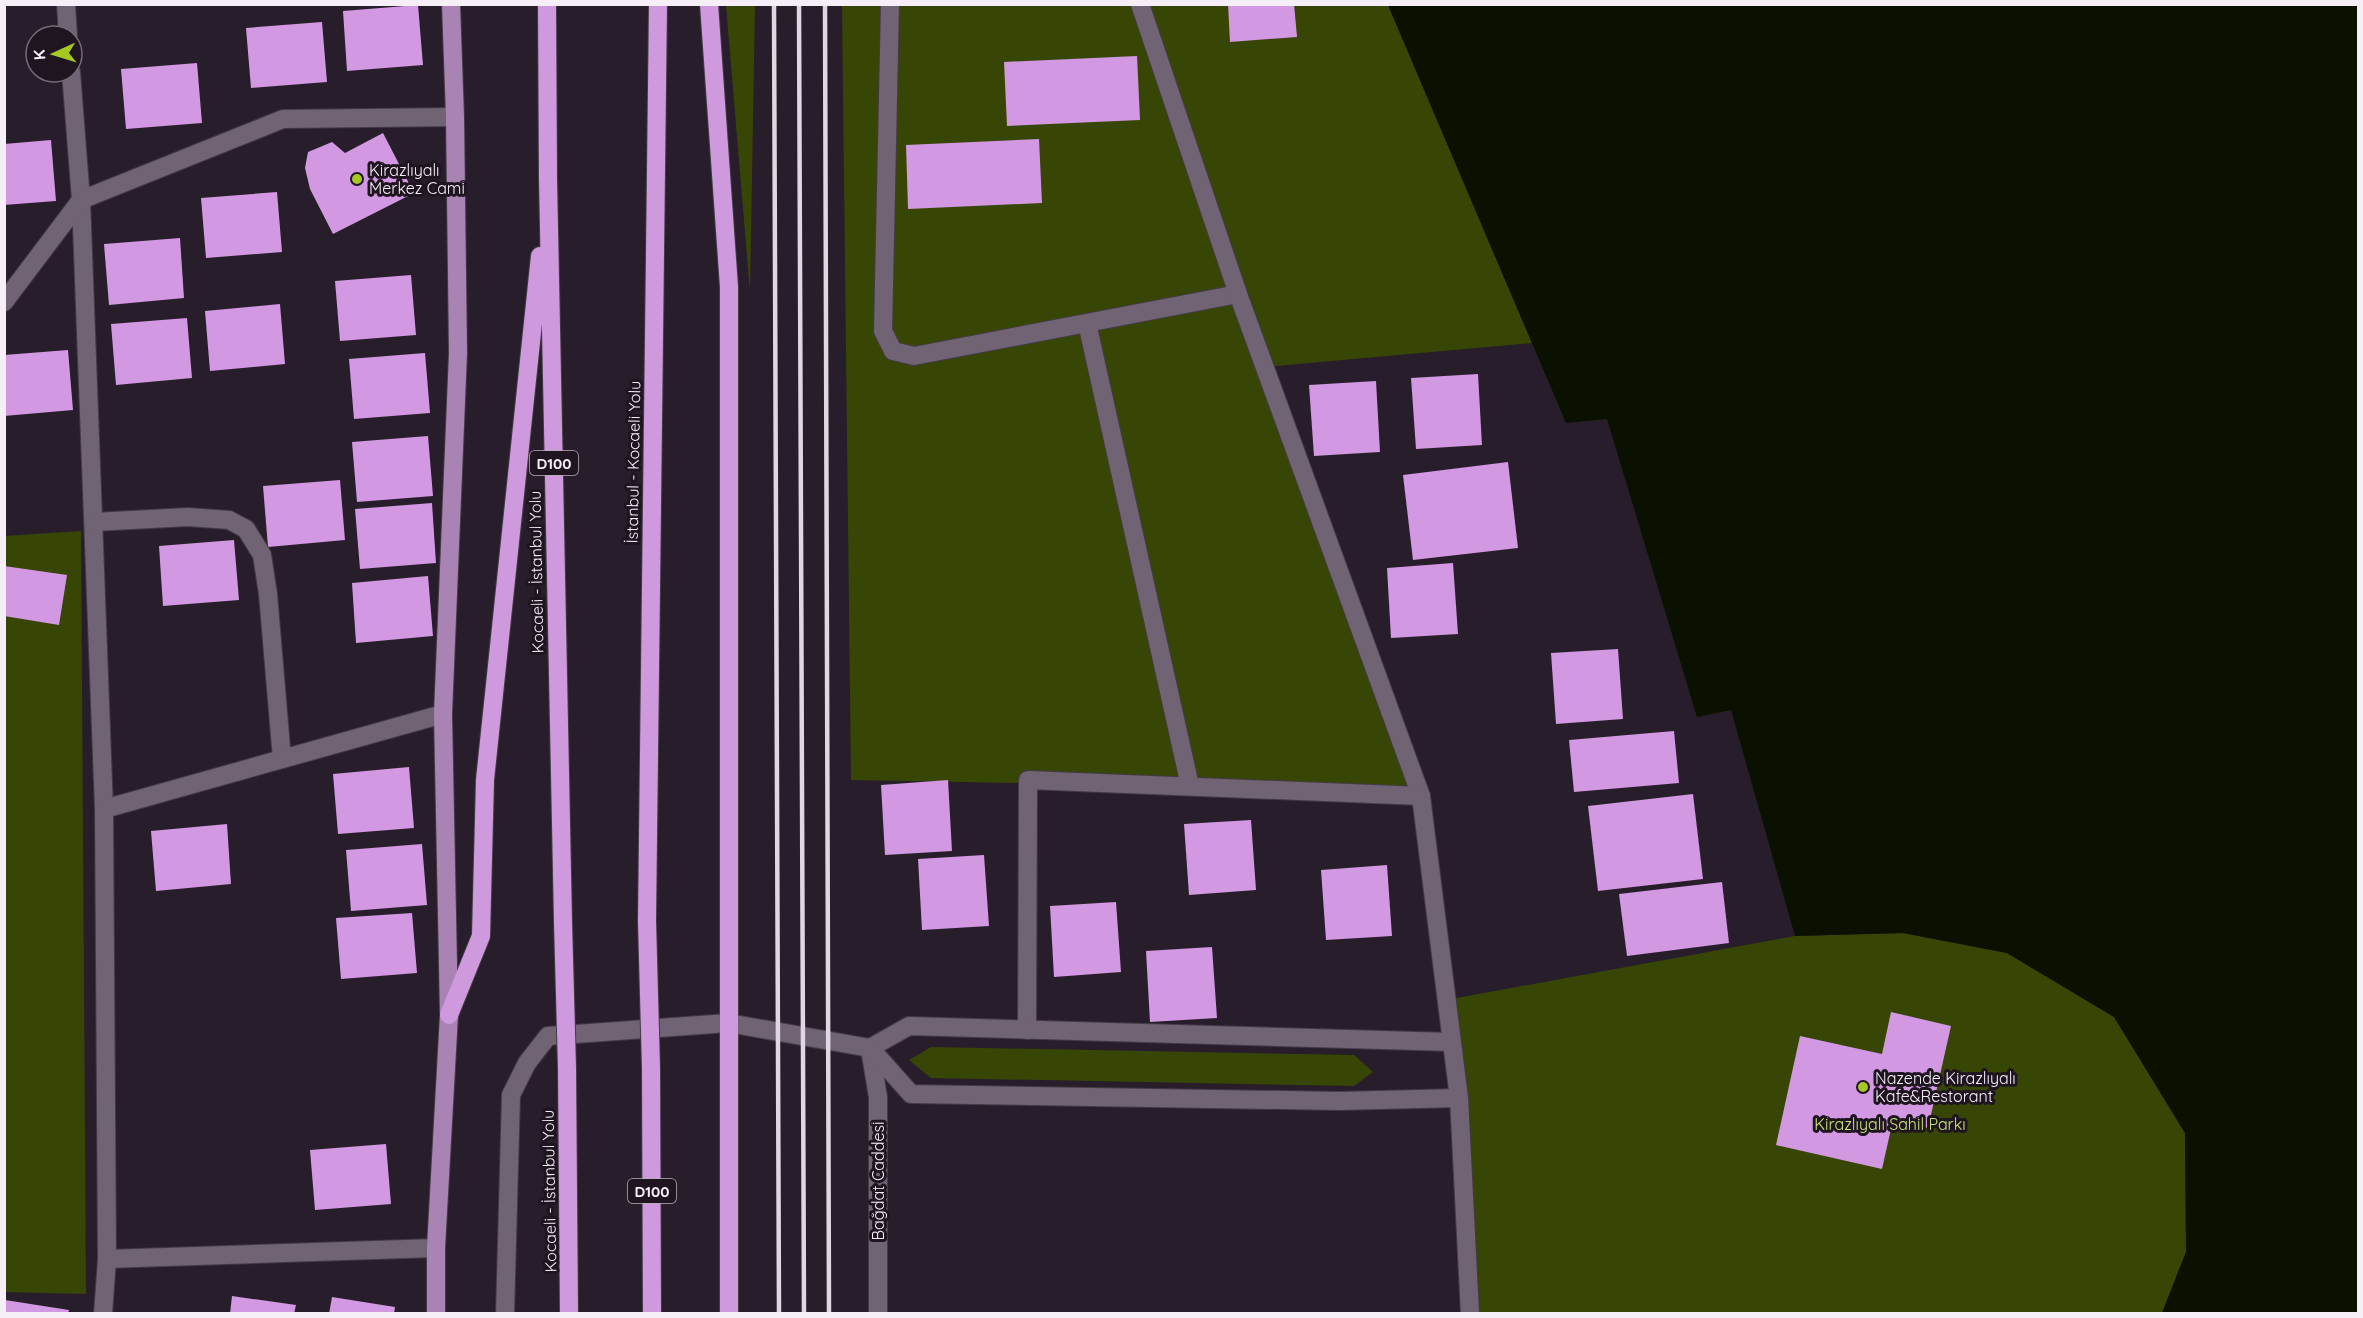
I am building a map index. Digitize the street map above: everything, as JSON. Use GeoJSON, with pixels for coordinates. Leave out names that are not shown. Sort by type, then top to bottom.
{"type":"FeatureCollection","features":[{"type":"Feature","properties":{"kind":"highway","name":"Kocaeli - İstanbul Yolu"},"geometry":{"type":"LineString","coordinates":[[547,4],[548,179],[567,1068],[569,1314]]}},
{"type":"Feature","properties":{"kind":"highway","name":"İstanbul - Kocaeli Yolu"},"geometry":{"type":"LineString","coordinates":[[652,1314],[651,1068],[647,921],[658,4]]}},
{"type":"Feature","properties":{"kind":"highway"},"geometry":{"type":"LineString","coordinates":[[709,4],[729,287],[729,1314]]}},
{"type":"Feature","properties":{"kind":"highway"},"geometry":{"type":"LineString","coordinates":[[449,1016],[481,936],[485,780],[548,179]]}},
{"type":"Feature","properties":{"kind":"main road"},"geometry":{"type":"LineString","coordinates":[[436,1314],[435,1248],[449,1016],[443,714],[458,353],[451,4]]}},
{"type":"Feature","properties":{"kind":"street"},"geometry":{"type":"LineString","coordinates":[[66,4],[67,24]]}},
{"type":"Feature","properties":{"kind":"street"},"geometry":{"type":"LineString","coordinates":[[890,4],[883,331],[893,351],[914,356],[1238,294]]}},
{"type":"Feature","properties":{"kind":"street"},"geometry":{"type":"LineString","coordinates":[[1140,4],[1238,294],[1421,796],[1459,1098],[1470,1314]]}},
{"type":"Feature","properties":{"kind":"street"},"geometry":{"type":"LineString","coordinates":[[72,84],[81,200],[104,809],[107,1259],[103,1314]]}},
{"type":"Feature","properties":{"kind":"street"},"geometry":{"type":"LineString","coordinates":[[4,302],[81,200],[283,119],[455,117]]}},
{"type":"Feature","properties":{"kind":"street"},"geometry":{"type":"LineString","coordinates":[[1087,323],[1190,786]]}},
{"type":"Feature","properties":{"kind":"street"},"geometry":{"type":"LineString","coordinates":[[94,522],[188,517],[229,520],[246,529],[262,555],[268,594],[282,759]]}},
{"type":"Feature","properties":{"kind":"street"},"geometry":{"type":"LineString","coordinates":[[104,809],[443,714]]}},
{"type":"Feature","properties":{"kind":"street"},"geometry":{"type":"LineString","coordinates":[[1027,1029],[1028,780],[1421,796]]}},
{"type":"Feature","properties":{"kind":"street"},"geometry":{"type":"LineString","coordinates":[[505,1314],[511,1095],[526,1063],[548,1036],[728,1023],[870,1048],[911,1094],[1339,1101],[1459,1098]]}},
{"type":"Feature","properties":{"kind":"street"},"geometry":{"type":"LineString","coordinates":[[870,1048],[909,1026],[1451,1042]]}},
{"type":"Feature","properties":{"kind":"street","name":"Bağdat Caddesi"},"geometry":{"type":"LineString","coordinates":[[870,1048],[878,1097],[878,1314]]}},
{"type":"Feature","properties":{"kind":"street"},"geometry":{"type":"LineString","coordinates":[[107,1259],[435,1248]]}},
{"type":"Feature","properties":{"kind":"green space"},"geometry":{"type":"Polygon","coordinates":[[[726,5],[755,5],[750,292],[726,5]]]}},
{"type":"Feature","properties":{"kind":"green space"},"geometry":{"type":"Polygon","coordinates":[[[842,5],[1388,5],[1532,343],[1265,367],[1421,796],[1190,786],[851,780],[842,5]]]}},
{"type":"Feature","properties":{"kind":"green space"},"geometry":{"type":"Polygon","coordinates":[[[81,531],[86,1294],[5,1292],[5,536],[81,531]]]}},
{"type":"Feature","properties":{"kind":"green space","name":"Kirazlıyalı Sahil Parkı"},"geometry":{"type":"Polygon","coordinates":[[[1903,933],[2007,953],[2114,1017],[2185,1133],[2186,1252],[2162,1313],[1470,1313],[1446,1000],[1795,936],[1903,933]]]}},
{"type":"Feature","properties":{"kind":"green space"},"geometry":{"type":"Polygon","coordinates":[[[931,1047],[1354,1055],[1373,1072],[1354,1086],[931,1078],[909,1060],[931,1047]]]}},
{"type":"Feature","properties":{"kind":"shaded area"},"geometry":{"type":"Polygon","coordinates":[[[1388,5],[2358,5],[2358,1313],[2162,1313],[2186,1252],[2185,1133],[2114,1017],[2007,953],[1903,933],[1795,936],[1731,710],[1697,717],[1607,419],[1566,423],[1388,5]]]}},
{"type":"Feature","properties":{"kind":"building"},"geometry":{"type":"Polygon","coordinates":[[[1228,4],[1294,4],[1297,37],[1230,42],[1228,4]]]}},
{"type":"Feature","properties":{"kind":"building"},"geometry":{"type":"Polygon","coordinates":[[[418,5],[423,65],[347,71],[343,11],[418,5]]]}},
{"type":"Feature","properties":{"kind":"building"},"geometry":{"type":"Polygon","coordinates":[[[322,22],[327,82],[251,88],[246,28],[322,22]]]}},
{"type":"Feature","properties":{"kind":"building"},"geometry":{"type":"Polygon","coordinates":[[[1137,56],[1140,120],[1007,126],[1004,62],[1137,56]]]}},
{"type":"Feature","properties":{"kind":"building"},"geometry":{"type":"Polygon","coordinates":[[[197,63],[202,123],[126,129],[121,69],[197,63]]]}},
{"type":"Feature","properties":{"kind":"building","name":"Kirazlıyalı Merkez Cami"},"geometry":{"type":"Polygon","coordinates":[[[383,133],[414,193],[333,234],[310,189],[305,168],[308,152],[332,142],[345,153],[383,133]]]}},
{"type":"Feature","properties":{"kind":"building"},"geometry":{"type":"Polygon","coordinates":[[[1039,139],[1042,203],[908,209],[906,145],[1039,139]]]}},
{"type":"Feature","properties":{"kind":"building"},"geometry":{"type":"Polygon","coordinates":[[[51,140],[56,201],[4,205],[4,144],[51,140]]]}},
{"type":"Feature","properties":{"kind":"building"},"geometry":{"type":"Polygon","coordinates":[[[277,192],[282,252],[206,258],[201,198],[277,192]]]}},
{"type":"Feature","properties":{"kind":"building"},"geometry":{"type":"Polygon","coordinates":[[[180,238],[184,298],[109,305],[104,244],[180,238]]]}},
{"type":"Feature","properties":{"kind":"building"},"geometry":{"type":"Polygon","coordinates":[[[411,275],[416,335],[340,341],[335,281],[411,275]]]}},
{"type":"Feature","properties":{"kind":"building"},"geometry":{"type":"Polygon","coordinates":[[[280,304],[285,364],[210,371],[205,311],[280,304]]]}},
{"type":"Feature","properties":{"kind":"building"},"geometry":{"type":"Polygon","coordinates":[[[187,318],[192,378],[116,385],[111,324],[187,318]]]}},
{"type":"Feature","properties":{"kind":"building"},"geometry":{"type":"Polygon","coordinates":[[[68,350],[73,410],[4,416],[4,355],[68,350]]]}},
{"type":"Feature","properties":{"kind":"building"},"geometry":{"type":"Polygon","coordinates":[[[425,353],[430,413],[354,419],[349,359],[425,353]]]}},
{"type":"Feature","properties":{"kind":"building"},"geometry":{"type":"Polygon","coordinates":[[[1478,374],[1482,445],[1416,449],[1411,378],[1478,374]]]}},
{"type":"Feature","properties":{"kind":"building"},"geometry":{"type":"Polygon","coordinates":[[[1376,381],[1380,452],[1314,456],[1309,385],[1376,381]]]}},
{"type":"Feature","properties":{"kind":"building"},"geometry":{"type":"Polygon","coordinates":[[[428,436],[433,496],[357,502],[352,442],[428,436]]]}},
{"type":"Feature","properties":{"kind":"building"},"geometry":{"type":"Polygon","coordinates":[[[1508,462],[1518,548],[1413,560],[1403,475],[1508,462]]]}},
{"type":"Feature","properties":{"kind":"building"},"geometry":{"type":"Polygon","coordinates":[[[340,480],[345,540],[268,547],[263,486],[340,480]]]}},
{"type":"Feature","properties":{"kind":"building"},"geometry":{"type":"Polygon","coordinates":[[[432,503],[436,563],[360,569],[355,509],[432,503]]]}},
{"type":"Feature","properties":{"kind":"building"},"geometry":{"type":"Polygon","coordinates":[[[234,540],[239,600],[163,606],[159,546],[234,540]]]}},
{"type":"Feature","properties":{"kind":"building"},"geometry":{"type":"Polygon","coordinates":[[[1453,563],[1458,634],[1391,638],[1387,568],[1453,563]]]}},
{"type":"Feature","properties":{"kind":"building"},"geometry":{"type":"Polygon","coordinates":[[[4,566],[67,575],[59,625],[4,616],[4,566]]]}},
{"type":"Feature","properties":{"kind":"building"},"geometry":{"type":"Polygon","coordinates":[[[428,576],[433,636],[356,643],[352,583],[428,576]]]}},
{"type":"Feature","properties":{"kind":"building"},"geometry":{"type":"Polygon","coordinates":[[[1618,649],[1623,719],[1556,724],[1551,653],[1618,649]]]}},
{"type":"Feature","properties":{"kind":"building"},"geometry":{"type":"Polygon","coordinates":[[[1674,731],[1679,783],[1574,792],[1569,740],[1674,731]]]}},
{"type":"Feature","properties":{"kind":"building"},"geometry":{"type":"Polygon","coordinates":[[[409,767],[414,828],[338,834],[333,774],[409,767]]]}},
{"type":"Feature","properties":{"kind":"building"},"geometry":{"type":"Polygon","coordinates":[[[948,780],[952,851],[885,855],[881,785],[948,780]]]}},
{"type":"Feature","properties":{"kind":"building"},"geometry":{"type":"Polygon","coordinates":[[[1693,794],[1703,879],[1598,891],[1588,806],[1693,794]]]}},
{"type":"Feature","properties":{"kind":"building"},"geometry":{"type":"Polygon","coordinates":[[[1251,820],[1256,890],[1189,895],[1184,824],[1251,820]]]}},
{"type":"Feature","properties":{"kind":"building"},"geometry":{"type":"Polygon","coordinates":[[[227,824],[231,884],[156,891],[151,831],[227,824]]]}},
{"type":"Feature","properties":{"kind":"building"},"geometry":{"type":"Polygon","coordinates":[[[422,844],[427,905],[351,911],[346,850],[422,844]]]}},
{"type":"Feature","properties":{"kind":"building"},"geometry":{"type":"Polygon","coordinates":[[[984,855],[989,926],[922,930],[918,859],[984,855]]]}},
{"type":"Feature","properties":{"kind":"building"},"geometry":{"type":"Polygon","coordinates":[[[1387,865],[1392,936],[1326,940],[1321,870],[1387,865]]]}},
{"type":"Feature","properties":{"kind":"building"},"geometry":{"type":"Polygon","coordinates":[[[1722,882],[1729,943],[1627,956],[1619,894],[1722,882]]]}},
{"type":"Feature","properties":{"kind":"building"},"geometry":{"type":"Polygon","coordinates":[[[1116,902],[1121,972],[1054,977],[1050,906],[1116,902]]]}},
{"type":"Feature","properties":{"kind":"building"},"geometry":{"type":"Polygon","coordinates":[[[412,913],[417,973],[341,979],[336,918],[412,913]]]}},
{"type":"Feature","properties":{"kind":"building"},"geometry":{"type":"Polygon","coordinates":[[[1212,947],[1217,1018],[1150,1022],[1146,951],[1212,947]]]}},
{"type":"Feature","properties":{"kind":"building","name":"Nazende Kirazlıyalı Kafe&Restorant"},"geometry":{"type":"Polygon","coordinates":[[[1891,1012],[1951,1026],[1928,1128],[1893,1120],[1882,1169],[1776,1145],[1800,1036],[1882,1054],[1891,1012]]]}},
{"type":"Feature","properties":{"kind":"building"},"geometry":{"type":"Polygon","coordinates":[[[386,1144],[391,1204],[315,1210],[310,1150],[386,1144]]]}},
{"type":"Feature","properties":{"kind":"building"},"geometry":{"type":"Polygon","coordinates":[[[232,1296],[296,1305],[294,1314],[230,1314],[232,1296]]]}},
{"type":"Feature","properties":{"kind":"building"},"geometry":{"type":"Polygon","coordinates":[[[332,1297],[395,1307],[394,1314],[329,1314],[332,1297]]]}},
{"type":"Feature","properties":{"kind":"building"},"geometry":{"type":"Polygon","coordinates":[[[5,1300],[69,1310],[68,1314],[4,1314],[5,1300]]]}},
{"type":"Feature","properties":{"kind":"railway"},"geometry":{"type":"LineString","coordinates":[[774,4],[779,1314]]}},
{"type":"Feature","properties":{"kind":"railway"},"geometry":{"type":"LineString","coordinates":[[799,4],[804,1314]]}},
{"type":"Feature","properties":{"kind":"railway"},"geometry":{"type":"LineString","coordinates":[[825,4],[829,1314]]}},
{"type":"Feature","properties":{"kind":"place","name":"Kirazlıyalı Merkez Cami"},"geometry":{"type":"Point","coordinates":[357,179]}},
{"type":"Feature","properties":{"kind":"place","name":"Nazende Kirazlıyalı Kafe&Restorant"},"geometry":{"type":"Point","coordinates":[1863,1087]}}]}
